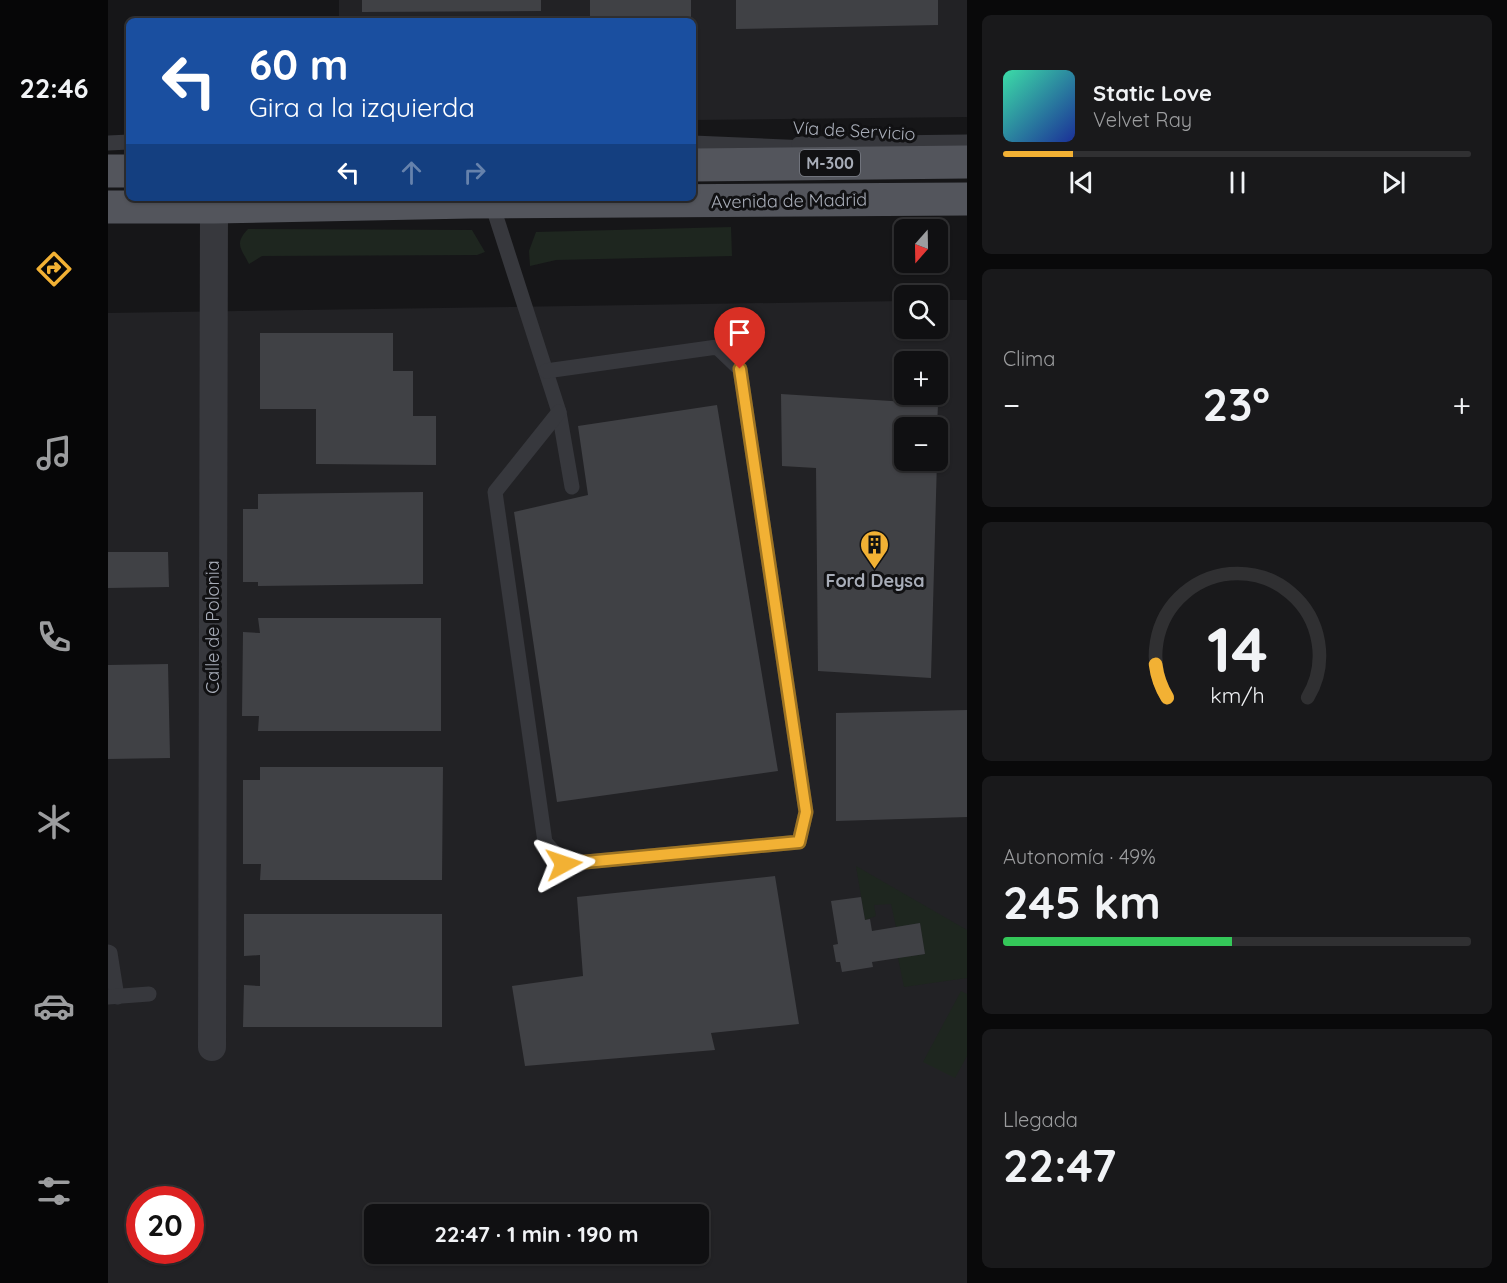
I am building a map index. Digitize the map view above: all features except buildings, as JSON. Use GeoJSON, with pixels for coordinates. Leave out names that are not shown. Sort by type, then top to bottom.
{"type":"FeatureCollection","features":[{"type":"Feature","properties":{"kind":"main road","name":"Avenida de Madrid"},"geometry":{"type":"LineString","coordinates":[[696,165],[967,162]]}},
{"type":"Feature","properties":{"kind":"main road"},"geometry":{"type":"LineString","coordinates":[[108,171],[126,171]]}},
{"type":"Feature","properties":{"kind":"main road","name":"Avenida de Madrid"},"geometry":{"type":"LineString","coordinates":[[696,200],[967,199]]}},
{"type":"Feature","properties":{"kind":"main road","name":"Avenida de Madrid"},"geometry":{"type":"LineString","coordinates":[[108,207],[491,201]]}},
{"type":"Feature","properties":{"kind":"street","name":"Calle de Polonia"},"geometry":{"type":"LineString","coordinates":[[212,1047],[214,207]]}},
{"type":"Feature","properties":{"kind":"lane"},"geometry":{"type":"LineString","coordinates":[[108,143],[126,142]]}},
{"type":"Feature","properties":{"kind":"lane","name":"Vía de Servicio"},"geometry":{"type":"LineString","coordinates":[[739,145],[967,142]]}},
{"type":"Feature","properties":{"kind":"lane","name":"Vía de Servicio"},"geometry":{"type":"LineString","coordinates":[[696,143],[967,156]]}},
{"type":"Feature","properties":{"kind":"lane"},"geometry":{"type":"LineString","coordinates":[[491,201],[559,412],[572,487]]}},
{"type":"Feature","properties":{"kind":"lane"},"geometry":{"type":"LineString","coordinates":[[546,371],[717,347],[740,369],[806,812],[799,842],[564,864],[545,842],[495,492],[559,412]]}},
{"type":"Feature","properties":{"kind":"lane"},"geometry":{"type":"LineString","coordinates":[[108,952],[110,953],[112,997],[149,994]]}},
{"type":"Feature","properties":{"kind":"shaded area"},"geometry":{"type":"Polygon","coordinates":[[[339,0],[967,0],[967,117],[696,120],[696,18],[339,18],[339,0]]]}},
{"type":"Feature","properties":{"kind":"shaded area"},"geometry":{"type":"Polygon","coordinates":[[[731,227],[732,256],[556,260],[530,266],[529,251],[536,232],[731,227]]]}},
{"type":"Feature","properties":{"kind":"shaded area"},"geometry":{"type":"Polygon","coordinates":[[[248,229],[472,230],[485,252],[477,255],[262,256],[249,264],[240,246],[241,239],[248,229]]]}},
{"type":"Feature","properties":{"kind":"shaded area"},"geometry":{"type":"Polygon","coordinates":[[[948,300],[967,300],[967,1283],[108,1283],[108,313],[894,301],[894,339],[948,339],[948,300]]]}},
{"type":"Feature","properties":{"kind":"shaded area"},"geometry":{"type":"Polygon","coordinates":[[[856,866],[967,930],[967,978],[904,987],[898,958],[925,954],[920,923],[896,927],[891,904],[874,905],[876,916],[865,920],[856,866]]]}},
{"type":"Feature","properties":{"kind":"shaded area"},"geometry":{"type":"Polygon","coordinates":[[[961,991],[967,994],[967,1056],[955,1078],[923,1062],[961,991]]]}},
{"type":"Feature","properties":{"kind":"place","name":"Ford Deysa"},"geometry":{"type":"Point","coordinates":[875,570]}},
{"type":"Feature","properties":{"kind":"route"},"geometry":{"type":"LineString","coordinates":[[564,864],[799,842],[806,812],[740,369]]}}]}
